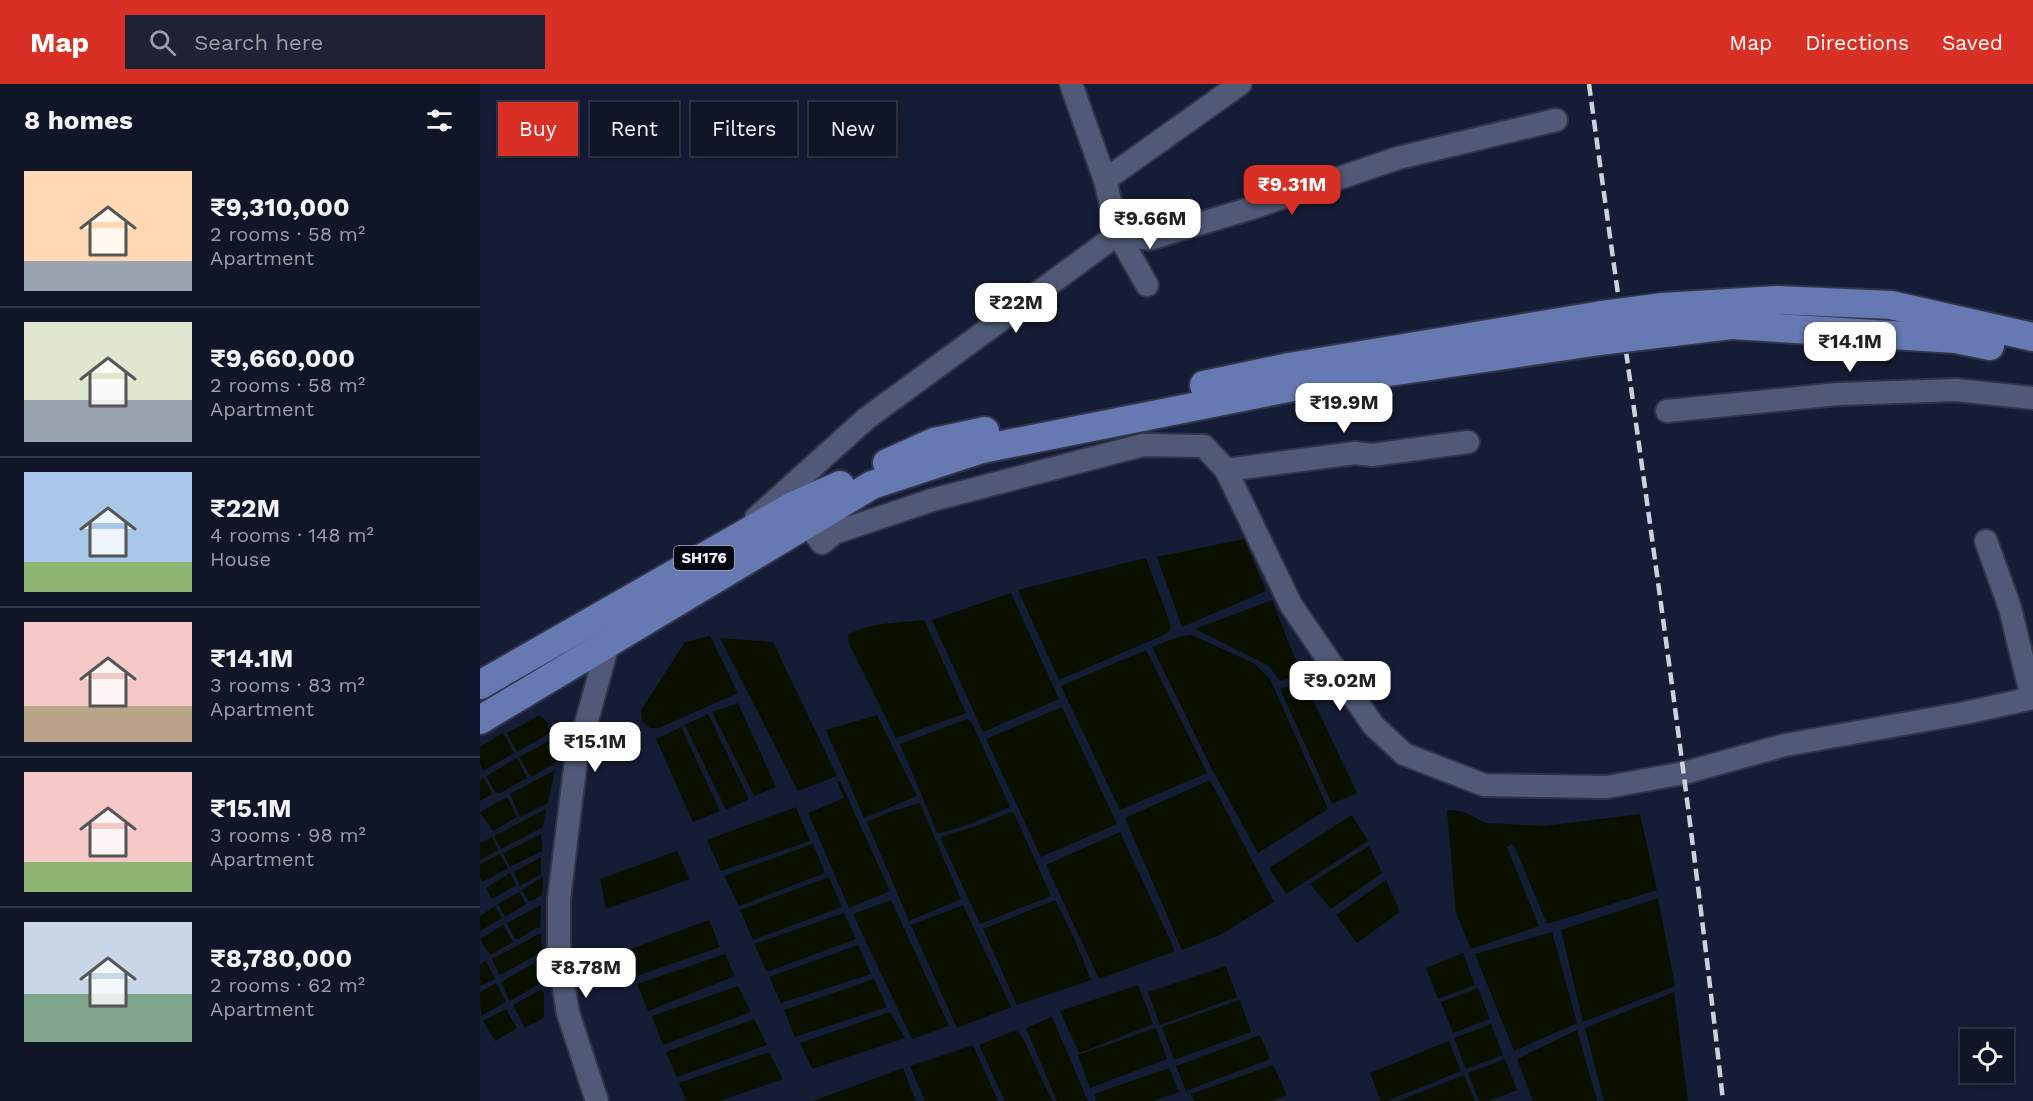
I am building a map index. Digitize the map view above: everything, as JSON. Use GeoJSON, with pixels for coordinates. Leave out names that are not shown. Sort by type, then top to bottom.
{"type":"FeatureCollection","features":[{"type":"Feature","properties":{"kind":"main road","name":"SH176"},"geometry":{"type":"LineString","coordinates":[[480,685],[726,546],[800,515],[934,442],[1289,367],[1668,319],[1777,300],[1891,305],[2033,337]]}},
{"type":"Feature","properties":{"kind":"main road"},"geometry":{"type":"LineString","coordinates":[[1668,319],[1731,326],[1956,339],[2033,356]]}},
{"type":"Feature","properties":{"kind":"main road"},"geometry":{"type":"LineString","coordinates":[[480,720],[608,644],[800,515]]}},
{"type":"Feature","properties":{"kind":"street"},"geometry":{"type":"LineString","coordinates":[[1071,84],[1105,180],[1118,234],[1147,285]]}},
{"type":"Feature","properties":{"kind":"street"},"geometry":{"type":"LineString","coordinates":[[1105,180],[1240,84]]}},
{"type":"Feature","properties":{"kind":"street"},"geometry":{"type":"LineString","coordinates":[[726,546],[867,418],[1118,234],[1149,239],[1255,207],[1398,158],[1556,120]]}},
{"type":"Feature","properties":{"kind":"street"},"geometry":{"type":"LineString","coordinates":[[1667,411],[1838,394],[1956,390],[2033,398]]}},
{"type":"Feature","properties":{"kind":"street"},"geometry":{"type":"LineString","coordinates":[[1226,470],[1355,453],[1372,455],[1468,442]]}},
{"type":"Feature","properties":{"kind":"street"},"geometry":{"type":"LineString","coordinates":[[800,515],[822,543],[834,533],[932,500],[1143,445],[1204,446],[1226,470],[1291,605],[1373,725],[1404,754],[1484,785],[1607,787],[1684,773],[1785,745],[1965,713],[2032,698],[2010,608],[1986,541]]}},
{"type":"Feature","properties":{"kind":"street"},"geometry":{"type":"LineString","coordinates":[[597,1101],[568,1013],[560,959],[559,898],[576,760],[608,644]]}},
{"type":"Feature","properties":{"kind":"shaded area"},"geometry":{"type":"Polygon","coordinates":[[[1244,539],[1266,591],[1182,627],[1157,557],[1244,539]]]}},
{"type":"Feature","properties":{"kind":"shaded area"},"geometry":{"type":"Polygon","coordinates":[[[1146,558],[1170,623],[1170,630],[1166,634],[1059,680],[1018,590],[1146,558]]]}},
{"type":"Feature","properties":{"kind":"shaded area"},"geometry":{"type":"Polygon","coordinates":[[[1011,593],[1059,699],[983,732],[932,620],[1011,593]]]}},
{"type":"Feature","properties":{"kind":"shaded area"},"geometry":{"type":"Polygon","coordinates":[[[1272,600],[1301,674],[1280,681],[1269,666],[1195,629],[1272,600]]]}},
{"type":"Feature","properties":{"kind":"shaded area"},"geometry":{"type":"Polygon","coordinates":[[[924,620],[966,713],[896,738],[849,644],[848,635],[875,625],[924,620]]]}},
{"type":"Feature","properties":{"kind":"shaded area"},"geometry":{"type":"Polygon","coordinates":[[[1192,635],[1255,664],[1270,679],[1328,809],[1258,853],[1212,769],[1152,647],[1181,636],[1192,635]]]}},
{"type":"Feature","properties":{"kind":"shaded area"},"geometry":{"type":"Polygon","coordinates":[[[710,636],[738,693],[659,728],[650,728],[642,721],[641,710],[685,642],[710,636]]]}},
{"type":"Feature","properties":{"kind":"shaded area"},"geometry":{"type":"Polygon","coordinates":[[[720,638],[773,642],[837,776],[798,791],[720,638]]]}},
{"type":"Feature","properties":{"kind":"shaded area"},"geometry":{"type":"Polygon","coordinates":[[[1146,650],[1207,773],[1120,810],[1061,686],[1146,650]]]}},
{"type":"Feature","properties":{"kind":"shaded area"},"geometry":{"type":"Polygon","coordinates":[[[1304,681],[1357,793],[1332,804],[1280,689],[1304,681]]]}},
{"type":"Feature","properties":{"kind":"shaded area"},"geometry":{"type":"Polygon","coordinates":[[[738,703],[776,787],[754,796],[712,712],[738,703]]]}},
{"type":"Feature","properties":{"kind":"shaded area"},"geometry":{"type":"Polygon","coordinates":[[[1062,707],[1117,824],[1041,857],[986,739],[1062,707]]]}},
{"type":"Feature","properties":{"kind":"shaded area"},"geometry":{"type":"Polygon","coordinates":[[[708,714],[749,799],[726,810],[685,725],[708,714]]]}},
{"type":"Feature","properties":{"kind":"shaded area"},"geometry":{"type":"Polygon","coordinates":[[[540,715],[548,723],[550,733],[517,752],[507,733],[540,715]]]}},
{"type":"Feature","properties":{"kind":"shaded area"},"geometry":{"type":"Polygon","coordinates":[[[877,715],[917,796],[864,818],[826,730],[877,715]]]}},
{"type":"Feature","properties":{"kind":"shaded area"},"geometry":{"type":"Polygon","coordinates":[[[967,719],[971,721],[1010,807],[970,824],[940,833],[937,832],[900,744],[967,719]]]}},
{"type":"Feature","properties":{"kind":"shaded area"},"geometry":{"type":"Polygon","coordinates":[[[681,727],[720,811],[693,822],[656,739],[681,727]]]}},
{"type":"Feature","properties":{"kind":"shaded area"},"geometry":{"type":"Polygon","coordinates":[[[503,733],[514,753],[483,771],[480,764],[480,747],[503,733]]]}},
{"type":"Feature","properties":{"kind":"shaded area"},"geometry":{"type":"Polygon","coordinates":[[[553,739],[557,762],[531,777],[519,757],[553,739]]]}},
{"type":"Feature","properties":{"kind":"shaded area"},"geometry":{"type":"Polygon","coordinates":[[[517,758],[527,778],[500,793],[495,792],[486,776],[517,758]]]}},
{"type":"Feature","properties":{"kind":"shaded area"},"geometry":{"type":"Polygon","coordinates":[[[555,770],[548,803],[520,817],[510,794],[555,770]]]}},
{"type":"Feature","properties":{"kind":"shaded area"},"geometry":{"type":"Polygon","coordinates":[[[484,778],[492,794],[480,801],[480,780],[484,778]]]}},
{"type":"Feature","properties":{"kind":"shaded area"},"geometry":{"type":"Polygon","coordinates":[[[1210,780],[1274,902],[1220,935],[1182,950],[1125,818],[1210,780]]]}},
{"type":"Feature","properties":{"kind":"shaded area"},"geometry":{"type":"Polygon","coordinates":[[[840,781],[890,891],[849,908],[808,813],[844,798],[837,782],[840,781]]]}},
{"type":"Feature","properties":{"kind":"shaded area"},"geometry":{"type":"Polygon","coordinates":[[[507,797],[517,817],[493,831],[480,812],[507,797]]]}},
{"type":"Feature","properties":{"kind":"shaded area"},"geometry":{"type":"Polygon","coordinates":[[[920,803],[961,899],[909,921],[867,822],[920,803]]]}},
{"type":"Feature","properties":{"kind":"shaded area"},"geometry":{"type":"Polygon","coordinates":[[[796,807],[810,841],[721,871],[707,840],[796,807]]]}},
{"type":"Feature","properties":{"kind":"shaded area"},"geometry":{"type":"Polygon","coordinates":[[[546,809],[543,827],[501,849],[494,836],[546,809]]]}},
{"type":"Feature","properties":{"kind":"shaded area"},"geometry":{"type":"Polygon","coordinates":[[[1447,811],[1466,813],[1486,823],[1544,826],[1640,814],[1657,890],[1547,924],[1515,847],[1511,844],[1507,847],[1539,926],[1471,949],[1456,913],[1447,811]]]}},
{"type":"Feature","properties":{"kind":"shaded area"},"geometry":{"type":"Polygon","coordinates":[[[1011,812],[1014,813],[1051,896],[980,924],[941,839],[943,836],[974,827],[1011,812]]]}},
{"type":"Feature","properties":{"kind":"shaded area"},"geometry":{"type":"Polygon","coordinates":[[[1352,815],[1368,841],[1286,894],[1269,868],[1352,815]]]}},
{"type":"Feature","properties":{"kind":"shaded area"},"geometry":{"type":"Polygon","coordinates":[[[1120,832],[1175,951],[1099,979],[1046,865],[1120,832]]]}},
{"type":"Feature","properties":{"kind":"shaded area"},"geometry":{"type":"Polygon","coordinates":[[[541,834],[542,851],[510,867],[503,853],[541,834]]]}},
{"type":"Feature","properties":{"kind":"shaded area"},"geometry":{"type":"Polygon","coordinates":[[[492,837],[498,850],[480,860],[480,843],[492,837]]]}},
{"type":"Feature","properties":{"kind":"shaded area"},"geometry":{"type":"Polygon","coordinates":[[[813,844],[825,873],[739,906],[724,876],[813,844]]]}},
{"type":"Feature","properties":{"kind":"shaded area"},"geometry":{"type":"Polygon","coordinates":[[[1369,846],[1382,873],[1331,909],[1310,884],[1369,846]]]}},
{"type":"Feature","properties":{"kind":"shaded area"},"geometry":{"type":"Polygon","coordinates":[[[677,851],[690,879],[606,909],[600,879],[677,851]]]}},
{"type":"Feature","properties":{"kind":"shaded area"},"geometry":{"type":"Polygon","coordinates":[[[500,854],[508,868],[482,882],[480,864],[500,854]]]}},
{"type":"Feature","properties":{"kind":"shaded area"},"geometry":{"type":"Polygon","coordinates":[[[541,857],[541,874],[520,886],[514,872],[541,857]]]}},
{"type":"Feature","properties":{"kind":"shaded area"},"geometry":{"type":"Polygon","coordinates":[[[510,873],[516,885],[492,899],[486,888],[510,873]]]}},
{"type":"Feature","properties":{"kind":"shaded area"},"geometry":{"type":"Polygon","coordinates":[[[543,877],[542,895],[529,902],[522,890],[543,877]]]}},
{"type":"Feature","properties":{"kind":"shaded area"},"geometry":{"type":"Polygon","coordinates":[[[829,877],[842,907],[753,940],[740,910],[829,877]]]}},
{"type":"Feature","properties":{"kind":"shaded area"},"geometry":{"type":"Polygon","coordinates":[[[1386,880],[1400,912],[1357,943],[1336,915],[1386,880]]]}},
{"type":"Feature","properties":{"kind":"shaded area"},"geometry":{"type":"Polygon","coordinates":[[[519,892],[526,904],[505,917],[498,904],[519,892]]]}},
{"type":"Feature","properties":{"kind":"shaded area"},"geometry":{"type":"Polygon","coordinates":[[[1658,898],[1675,986],[1583,1022],[1561,930],[1658,898]]]}},
{"type":"Feature","properties":{"kind":"shaded area"},"geometry":{"type":"Polygon","coordinates":[[[891,900],[949,1026],[912,1039],[853,914],[891,900]]]}},
{"type":"Feature","properties":{"kind":"shaded area"},"geometry":{"type":"Polygon","coordinates":[[[1055,900],[1091,980],[1017,1005],[983,929],[1055,900]]]}},
{"type":"Feature","properties":{"kind":"shaded area"},"geometry":{"type":"Polygon","coordinates":[[[541,905],[540,928],[515,939],[507,923],[541,905]]]}},
{"type":"Feature","properties":{"kind":"shaded area"},"geometry":{"type":"Polygon","coordinates":[[[963,905],[1011,1007],[957,1028],[911,925],[963,905]]]}},
{"type":"Feature","properties":{"kind":"shaded area"},"geometry":{"type":"Polygon","coordinates":[[[495,906],[502,918],[480,931],[480,916],[495,906]]]}},
{"type":"Feature","properties":{"kind":"shaded area"},"geometry":{"type":"Polygon","coordinates":[[[844,913],[856,939],[767,972],[754,944],[844,913]]]}},
{"type":"Feature","properties":{"kind":"shaded area"},"geometry":{"type":"Polygon","coordinates":[[[709,920],[720,947],[637,976],[628,950],[709,920]]]}},
{"type":"Feature","properties":{"kind":"shaded area"},"geometry":{"type":"Polygon","coordinates":[[[503,925],[513,942],[490,955],[480,939],[503,925]]]}},
{"type":"Feature","properties":{"kind":"shaded area"},"geometry":{"type":"Polygon","coordinates":[[[1552,932],[1577,1023],[1514,1051],[1475,954],[1552,932]]]}},
{"type":"Feature","properties":{"kind":"shaded area"},"geometry":{"type":"Polygon","coordinates":[[[541,933],[542,952],[499,974],[492,959],[541,933]]]}},
{"type":"Feature","properties":{"kind":"shaded area"},"geometry":{"type":"Polygon","coordinates":[[[858,945],[871,974],[781,1003],[769,977],[858,945]]]}},
{"type":"Feature","properties":{"kind":"shaded area"},"geometry":{"type":"Polygon","coordinates":[[[1463,953],[1475,985],[1438,999],[1426,968],[1463,953]]]}},
{"type":"Feature","properties":{"kind":"shaded area"},"geometry":{"type":"Polygon","coordinates":[[[725,954],[735,976],[648,1011],[637,984],[725,954]]]}},
{"type":"Feature","properties":{"kind":"shaded area"},"geometry":{"type":"Polygon","coordinates":[[[486,961],[495,979],[480,986],[480,964],[486,961]]]}},
{"type":"Feature","properties":{"kind":"shaded area"},"geometry":{"type":"Polygon","coordinates":[[[538,961],[541,963],[541,983],[510,1001],[501,982],[538,961]]]}},
{"type":"Feature","properties":{"kind":"shaded area"},"geometry":{"type":"Polygon","coordinates":[[[1226,966],[1237,997],[1160,1025],[1148,992],[1226,966]]]}},
{"type":"Feature","properties":{"kind":"shaded area"},"geometry":{"type":"Polygon","coordinates":[[[874,979],[887,1007],[795,1037],[784,1010],[874,979]]]}},
{"type":"Feature","properties":{"kind":"shaded area"},"geometry":{"type":"Polygon","coordinates":[[[496,983],[506,1002],[481,1016],[480,992],[496,983]]]}},
{"type":"Feature","properties":{"kind":"shaded area"},"geometry":{"type":"Polygon","coordinates":[[[1138,985],[1153,1024],[1079,1053],[1060,1011],[1138,985]]]}},
{"type":"Feature","properties":{"kind":"shaded area"},"geometry":{"type":"Polygon","coordinates":[[[738,986],[751,1012],[663,1045],[652,1016],[738,986]]]}},
{"type":"Feature","properties":{"kind":"shaded area"},"geometry":{"type":"Polygon","coordinates":[[[1478,988],[1490,1019],[1453,1033],[1441,1002],[1478,988]]]}},
{"type":"Feature","properties":{"kind":"shaded area"},"geometry":{"type":"Polygon","coordinates":[[[540,990],[544,992],[544,1018],[525,1028],[513,1005],[540,990]]]}},
{"type":"Feature","properties":{"kind":"shaded area"},"geometry":{"type":"Polygon","coordinates":[[[1674,992],[1688,1101],[1604,1101],[1585,1028],[1674,992]]]}},
{"type":"Feature","properties":{"kind":"shaded area"},"geometry":{"type":"Polygon","coordinates":[[[1240,1000],[1251,1032],[1174,1060],[1162,1027],[1240,1000]]]}},
{"type":"Feature","properties":{"kind":"shaded area"},"geometry":{"type":"Polygon","coordinates":[[[506,1009],[517,1028],[495,1041],[483,1021],[506,1009]]]}},
{"type":"Feature","properties":{"kind":"shaded area"},"geometry":{"type":"Polygon","coordinates":[[[890,1012],[905,1038],[812,1069],[800,1043],[890,1012]]]}},
{"type":"Feature","properties":{"kind":"shaded area"},"geometry":{"type":"Polygon","coordinates":[[[1052,1017],[1088,1101],[1057,1101],[1026,1028],[1052,1017]]]}},
{"type":"Feature","properties":{"kind":"shaded area"},"geometry":{"type":"Polygon","coordinates":[[[754,1019],[767,1045],[677,1077],[666,1052],[754,1019]]]}},
{"type":"Feature","properties":{"kind":"shaded area"},"geometry":{"type":"Polygon","coordinates":[[[1491,1024],[1503,1055],[1466,1069],[1454,1038],[1491,1024]]]}},
{"type":"Feature","properties":{"kind":"shaded area"},"geometry":{"type":"Polygon","coordinates":[[[1156,1028],[1167,1059],[1090,1088],[1078,1055],[1156,1028]]]}},
{"type":"Feature","properties":{"kind":"shaded area"},"geometry":{"type":"Polygon","coordinates":[[[1577,1030],[1597,1101],[1533,1101],[1517,1059],[1577,1030]]]}},
{"type":"Feature","properties":{"kind":"shaded area"},"geometry":{"type":"Polygon","coordinates":[[[1017,1031],[1023,1038],[1052,1101],[1005,1101],[979,1045],[1017,1031]]]}},
{"type":"Feature","properties":{"kind":"shaded area"},"geometry":{"type":"Polygon","coordinates":[[[1260,1035],[1270,1059],[1186,1091],[1176,1066],[1260,1035]]]}},
{"type":"Feature","properties":{"kind":"shaded area"},"geometry":{"type":"Polygon","coordinates":[[[1449,1041],[1461,1071],[1387,1101],[1381,1101],[1370,1073],[1449,1041]]]}},
{"type":"Feature","properties":{"kind":"shaded area"},"geometry":{"type":"Polygon","coordinates":[[[973,1045],[998,1101],[925,1101],[910,1066],[973,1045]]]}},
{"type":"Feature","properties":{"kind":"shaded area"},"geometry":{"type":"Polygon","coordinates":[[[769,1052],[783,1079],[719,1101],[686,1101],[679,1083],[769,1052]]]}},
{"type":"Feature","properties":{"kind":"shaded area"},"geometry":{"type":"Polygon","coordinates":[[[1505,1059],[1517,1090],[1489,1101],[1479,1101],[1468,1073],[1505,1059]]]}},
{"type":"Feature","properties":{"kind":"shaded area"},"geometry":{"type":"Polygon","coordinates":[[[1273,1065],[1287,1095],[1271,1101],[1194,1101],[1191,1094],[1273,1065]]]}},
{"type":"Feature","properties":{"kind":"shaded area"},"geometry":{"type":"Polygon","coordinates":[[[903,1068],[916,1101],[813,1101],[903,1068]]]}},
{"type":"Feature","properties":{"kind":"shaded area"},"geometry":{"type":"Polygon","coordinates":[[[1169,1068],[1179,1092],[1153,1101],[1096,1101],[1094,1094],[1169,1068]]]}},
{"type":"Feature","properties":{"kind":"shaded area"},"geometry":{"type":"Polygon","coordinates":[[[1464,1075],[1475,1101],[1398,1101],[1464,1075]]]}},
{"type":"Feature","properties":{"kind":"railway"},"geometry":{"type":"LineString","coordinates":[[1589,84],[1676,719],[1723,1101]]}}]}
